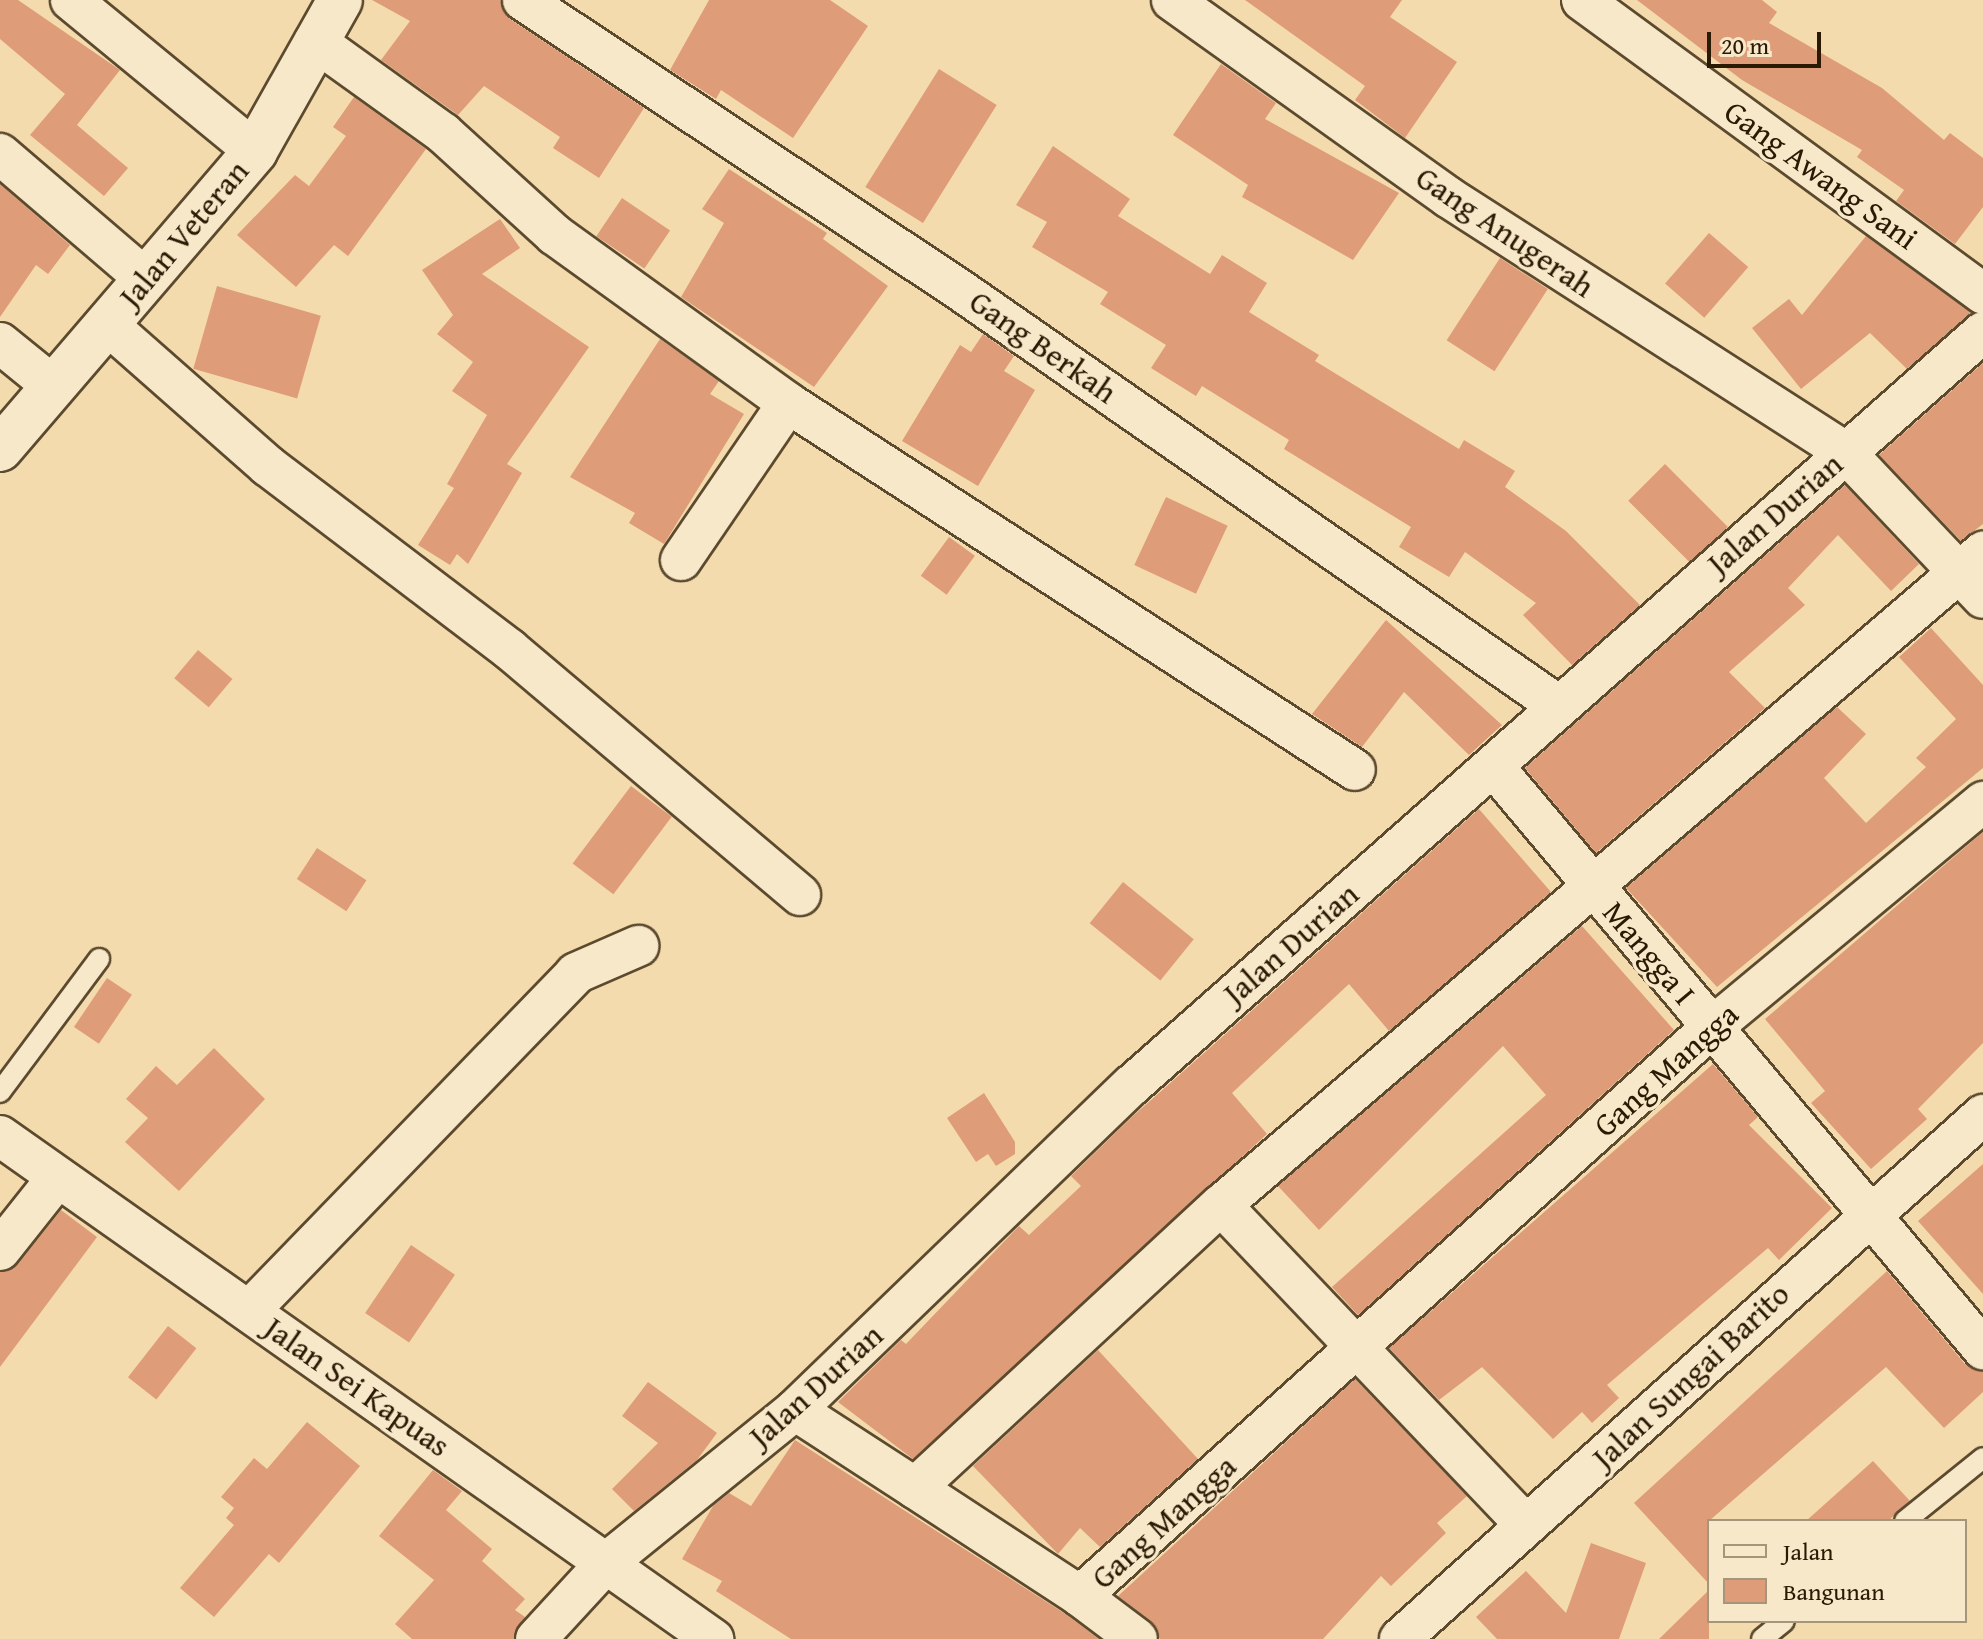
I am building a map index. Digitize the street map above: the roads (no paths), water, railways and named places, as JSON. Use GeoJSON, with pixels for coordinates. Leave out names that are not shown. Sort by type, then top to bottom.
{"type":"FeatureCollection","features":[{"type":"Feature","properties":{"kind":"street"},"geometry":{"type":"LineString","coordinates":[[71,0],[255,151]]}},
{"type":"Feature","properties":{"kind":"street","name":"Jalan Veteran"},"geometry":{"type":"LineString","coordinates":[[0,449],[255,151],[340,0]]}},
{"type":"Feature","properties":{"kind":"street","name":"Gang Berkah"},"geometry":{"type":"LineString","coordinates":[[523,0],[960,290],[1556,704]]}},
{"type":"Feature","properties":{"kind":"street","name":"Gang Anugerah"},"geometry":{"type":"LineString","coordinates":[[1172,0],[1199,12],[1448,197],[1846,453],[1976,574]]}},
{"type":"Feature","properties":{"kind":"street","name":"Gang Awang Sani"},"geometry":{"type":"LineString","coordinates":[[1582,0],[1983,293]]}},
{"type":"Feature","properties":{"kind":"street"},"geometry":{"type":"LineString","coordinates":[[315,41],[443,133],[555,235],[788,403],[1355,770]]}},
{"type":"Feature","properties":{"kind":"street"},"geometry":{"type":"LineString","coordinates":[[0,154],[146,279]]}},
{"type":"Feature","properties":{"kind":"street"},"geometry":{"type":"LineString","coordinates":[[108,325],[268,466],[509,649],[800,895]]}},
{"type":"Feature","properties":{"kind":"street","name":"Jalan Durian"},"geometry":{"type":"LineString","coordinates":[[536,1639],[605,1564],[795,1410],[1132,1085],[1493,766],[1556,704],[1983,332]]}},
{"type":"Feature","properties":{"kind":"street"},"geometry":{"type":"LineString","coordinates":[[0,343],[53,386]]}},
{"type":"Feature","properties":{"kind":"street"},"geometry":{"type":"LineString","coordinates":[[681,560],[788,403]]}},
{"type":"Feature","properties":{"kind":"street"},"geometry":{"type":"LineString","coordinates":[[915,1488],[1221,1205],[1590,882],[1976,574]]}},
{"type":"Feature","properties":{"kind":"street","name":"Mangga I"},"geometry":{"type":"LineString","coordinates":[[1493,766],[1866,1214],[1983,1349]]}},
{"type":"Feature","properties":{"kind":"street","name":"Gang Mangga"},"geometry":{"type":"LineString","coordinates":[[795,1410],[1080,1596],[1711,1028],[1983,802]]}},
{"type":"Feature","properties":{"kind":"street"},"geometry":{"type":"LineString","coordinates":[[249,1311],[576,973],[638,946]]}},
{"type":"Feature","properties":{"kind":"street","name":"Jalan Sungai Barito"},"geometry":{"type":"LineString","coordinates":[[1400,1639],[1866,1214],[1983,1115]]}},
{"type":"Feature","properties":{"kind":"street","name":"Jalan Sei Kapuas"},"geometry":{"type":"LineString","coordinates":[[0,1136],[713,1639]]}},
{"type":"Feature","properties":{"kind":"street"},"geometry":{"type":"LineString","coordinates":[[0,1250],[57,1178]]}},
{"type":"Feature","properties":{"kind":"street"},"geometry":{"type":"LineString","coordinates":[[1221,1205],[1526,1525]]}},
{"type":"Feature","properties":{"kind":"street"},"geometry":{"type":"LineString","coordinates":[[1080,1596],[1137,1639]]}},
{"type":"Feature","properties":{"kind":"lane"},"geometry":{"type":"LineString","coordinates":[[0,1092],[99,959]]}},
{"type":"Feature","properties":{"kind":"lane"},"geometry":{"type":"LineString","coordinates":[[1907,1519],[1983,1458]]}},
{"type":"Feature","properties":{"kind":"lane"},"geometry":{"type":"LineString","coordinates":[[1762,1639],[1782,1623]]}}]}
